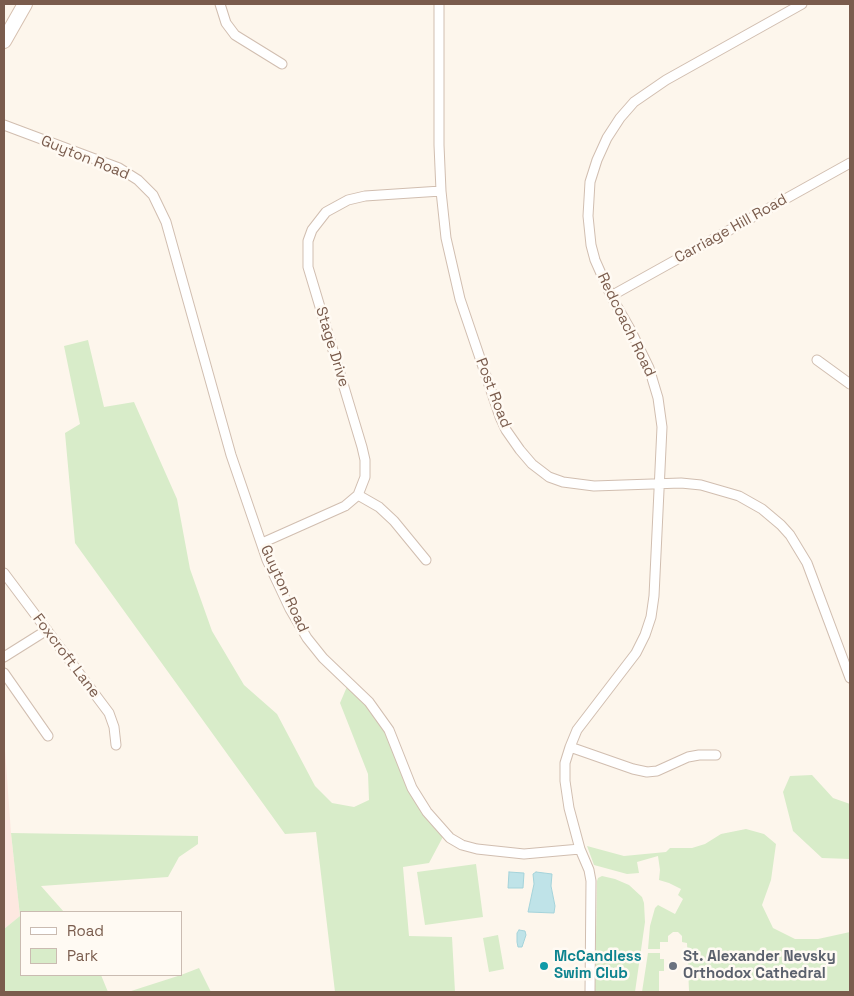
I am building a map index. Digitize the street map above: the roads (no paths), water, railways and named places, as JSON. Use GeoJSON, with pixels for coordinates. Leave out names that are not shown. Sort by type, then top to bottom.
{"type":"FeatureCollection","features":[{"type":"Feature","properties":{"kind":"street"},"geometry":{"type":"LineString","coordinates":[[4,41],[25,4]]}},
{"type":"Feature","properties":{"kind":"street"},"geometry":{"type":"LineString","coordinates":[[220,4],[226,23],[235,35],[282,64]]}},
{"type":"Feature","properties":{"kind":"street","name":"Post Road"},"geometry":{"type":"LineString","coordinates":[[439,4],[438,76],[441,191],[447,245],[460,299],[500,417],[512,440],[528,460],[540,471],[549,477],[563,482],[594,486],[701,485],[739,496],[762,509],[781,525],[807,563],[848,664],[850,678]]}},
{"type":"Feature","properties":{"kind":"street","name":"Redcoach Road"},"geometry":{"type":"LineString","coordinates":[[580,849],[569,808],[565,781],[565,763],[570,747],[583,722],[636,653],[648,626],[654,596],[662,427],[658,398],[643,356],[601,275],[591,245],[588,204],[593,171],[613,127],[634,102],[651,89],[790,6],[802,4]]}},
{"type":"Feature","properties":{"kind":"street","name":"Guyton Road"},"geometry":{"type":"LineString","coordinates":[[4,125],[119,168],[138,180],[153,195],[166,222],[231,455],[279,586],[299,626],[323,658],[363,695],[394,739],[412,788],[419,801],[445,833],[462,845],[492,852],[524,854],[580,849]]}},
{"type":"Feature","properties":{"kind":"street","name":"Carriage Hill Road"},"geometry":{"type":"LineString","coordinates":[[611,296],[850,163]]}},
{"type":"Feature","properties":{"kind":"street","name":"Stage Drive"},"geometry":{"type":"LineString","coordinates":[[358,495],[365,477],[364,460],[311,278],[307,260],[308,241],[320,217],[333,207],[348,200],[364,196],[441,191]]}},
{"type":"Feature","properties":{"kind":"street"},"geometry":{"type":"LineString","coordinates":[[817,360],[850,384]]}},
{"type":"Feature","properties":{"kind":"street"},"geometry":{"type":"LineString","coordinates":[[262,543],[345,506],[358,495],[379,507],[394,521],[426,560]]}},
{"type":"Feature","properties":{"kind":"street","name":"Foxcroft Lane"},"geometry":{"type":"LineString","coordinates":[[4,573],[109,713],[114,727],[116,745]]}},
{"type":"Feature","properties":{"kind":"street"},"geometry":{"type":"LineString","coordinates":[[4,657],[46,630]]}},
{"type":"Feature","properties":{"kind":"street"},"geometry":{"type":"LineString","coordinates":[[4,673],[48,736]]}},
{"type":"Feature","properties":{"kind":"street"},"geometry":{"type":"LineString","coordinates":[[570,747],[633,770],[648,772],[657,771],[694,756],[716,756]]}},
{"type":"Feature","properties":{"kind":"street"},"geometry":{"type":"LineString","coordinates":[[580,849],[592,881],[590,992]]}},
{"type":"Feature","properties":{"kind":"water"},"geometry":{"type":"Polygon","coordinates":[[[509,872],[524,873],[523,888],[508,888],[509,872]]]}},
{"type":"Feature","properties":{"kind":"water"},"geometry":{"type":"Polygon","coordinates":[[[536,872],[552,874],[551,886],[555,906],[554,913],[528,912],[534,884],[533,874],[536,872]]]}},
{"type":"Feature","properties":{"kind":"water"},"geometry":{"type":"Polygon","coordinates":[[[519,930],[525,931],[526,935],[522,947],[518,947],[517,942],[519,930]]]}},
{"type":"Feature","properties":{"kind":"place","name":"McCandless Swim Club"},"geometry":{"type":"Point","coordinates":[544,966]}},
{"type":"Feature","properties":{"kind":"place","name":"St. Alexander Nevsky Orthodox Cathedral"},"geometry":{"type":"Point","coordinates":[673,966]}}]}
